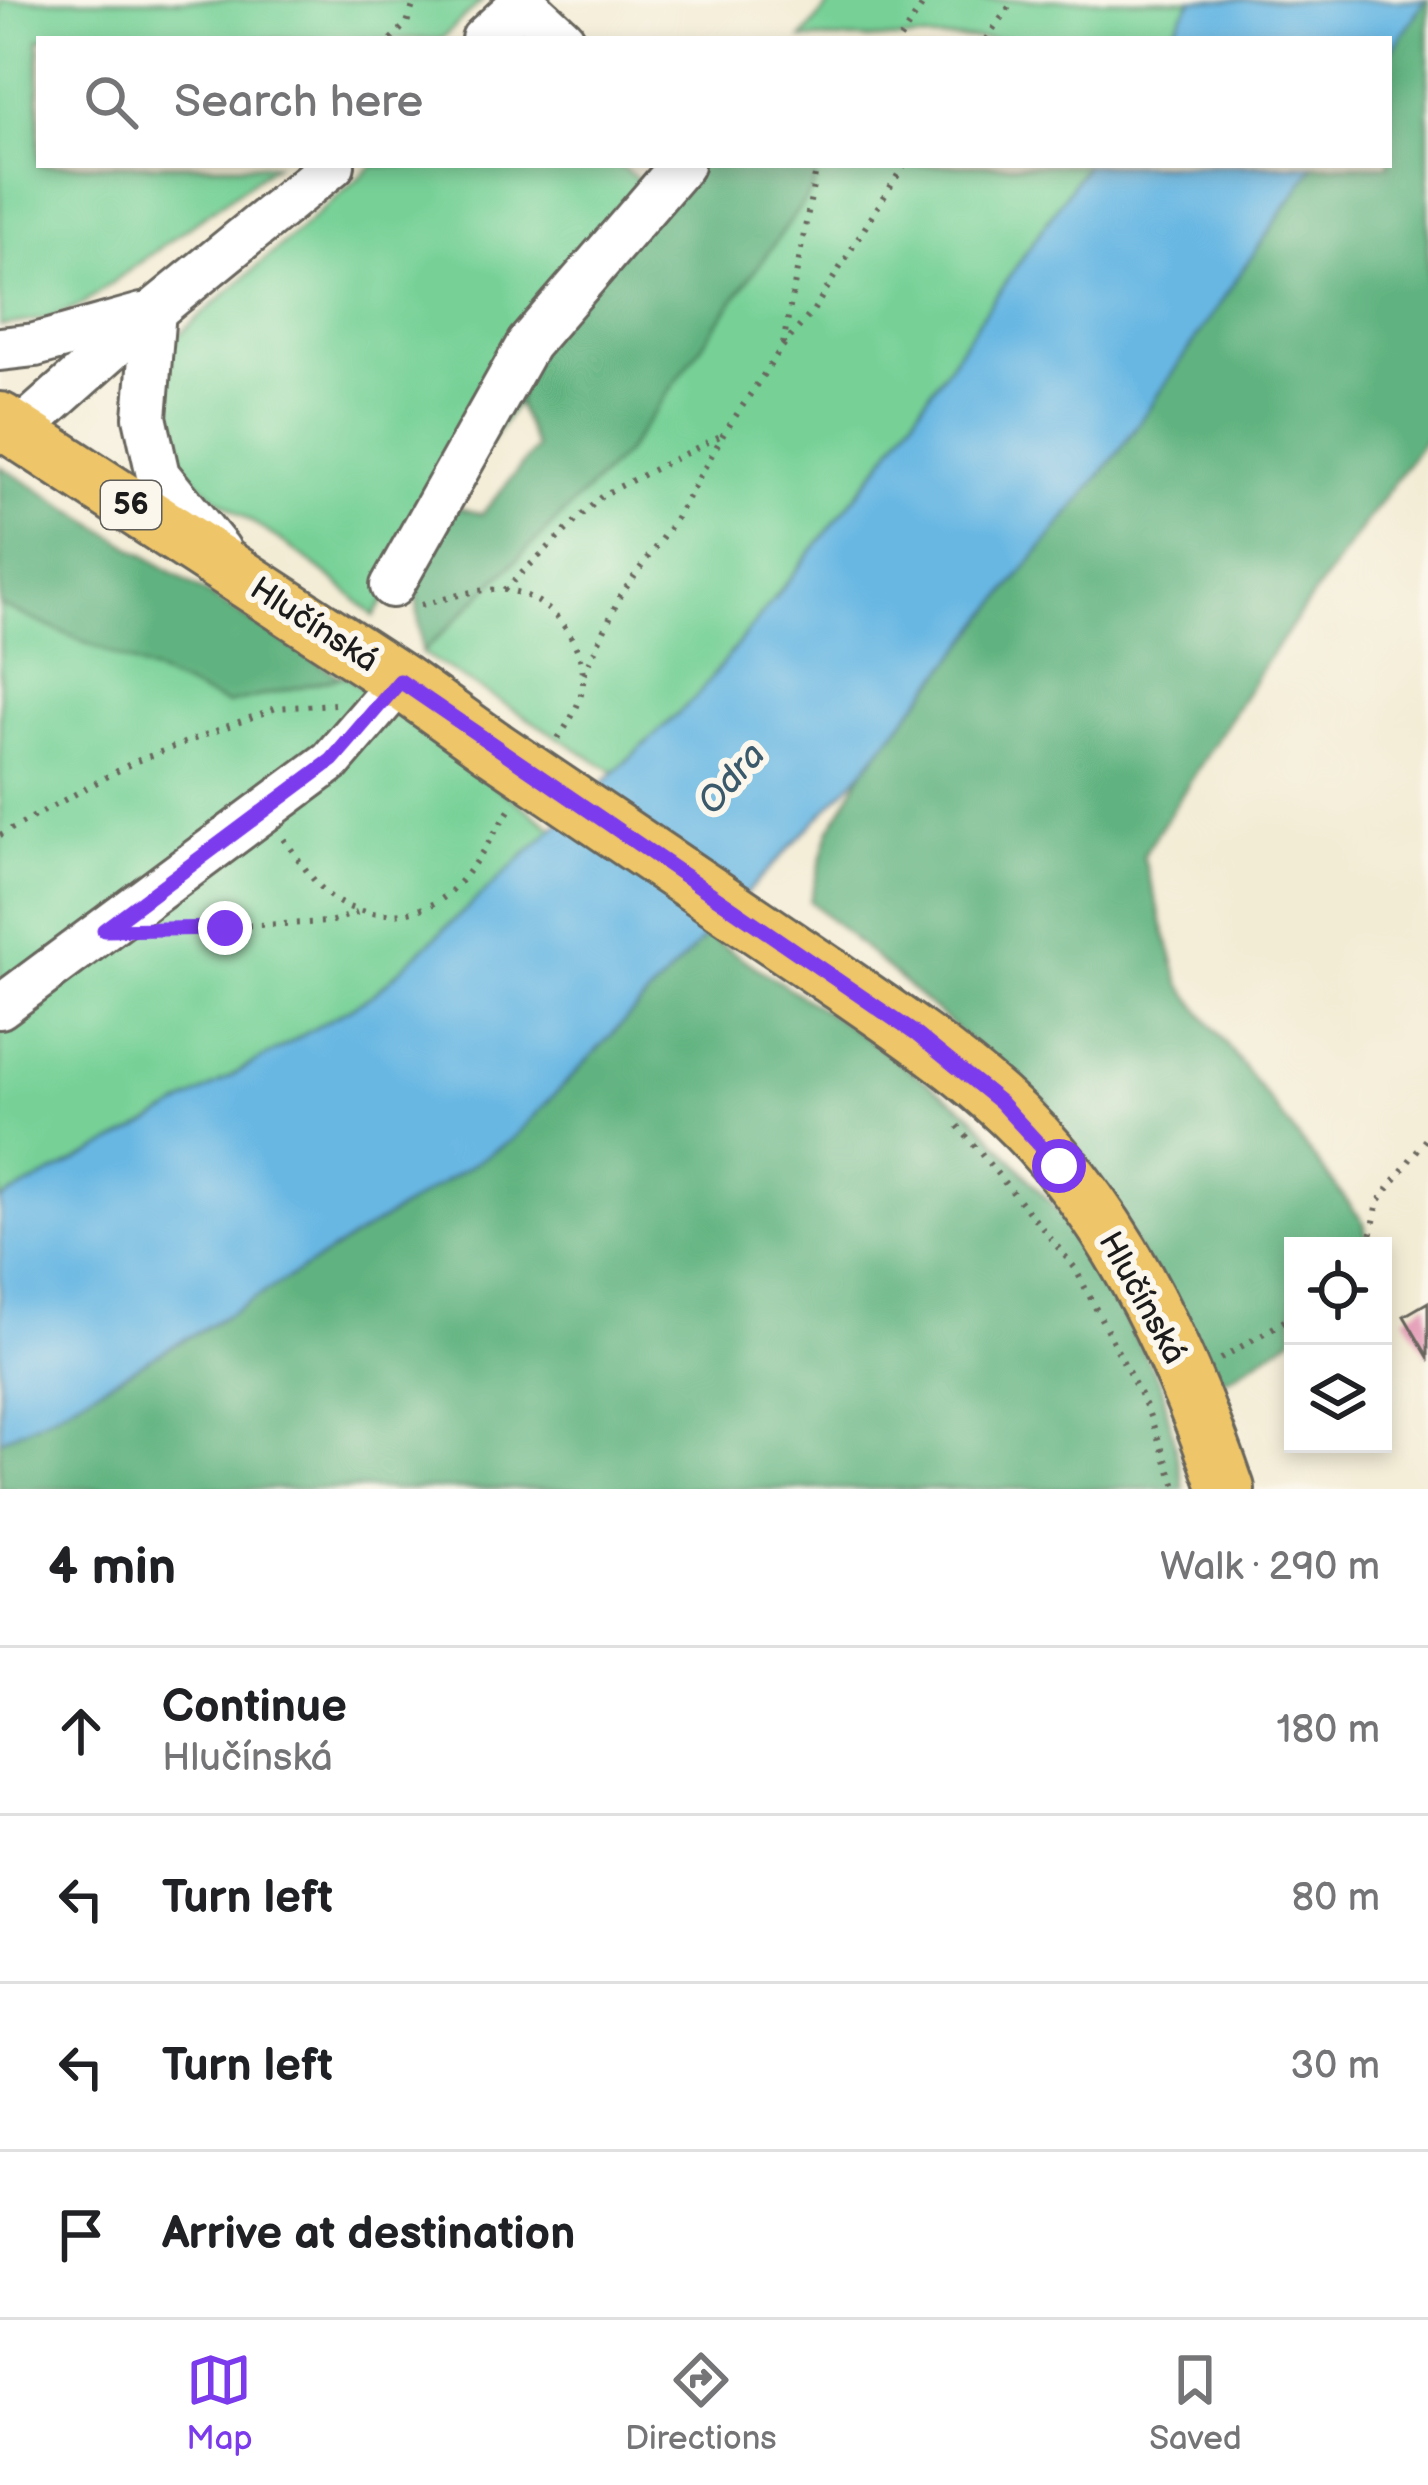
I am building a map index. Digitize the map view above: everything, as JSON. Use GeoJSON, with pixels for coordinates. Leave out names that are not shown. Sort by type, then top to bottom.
{"type":"FeatureCollection","features":[{"type":"Feature","properties":{"kind":"main road","name":"Hlučínská"},"geometry":{"type":"LineString","coordinates":[[9,425],[243,578],[386,699],[492,747],[959,1068],[1031,1134],[1113,1240],[1185,1377],[1228,1489]]}},
{"type":"Feature","properties":{"kind":"street"},"geometry":{"type":"LineString","coordinates":[[486,36],[523,1],[560,36]]}},
{"type":"Feature","properties":{"kind":"street","name":"Hlučínská"},"geometry":{"type":"LineString","coordinates":[[9,425],[329,168]]}},
{"type":"Feature","properties":{"kind":"street"},"geometry":{"type":"LineString","coordinates":[[392,586],[528,344],[679,168]]}},
{"type":"Feature","properties":{"kind":"street"},"geometry":{"type":"LineString","coordinates":[[0,349],[35,345],[154,311],[145,417],[158,475],[243,578]]}},
{"type":"Feature","properties":{"kind":"street"},"geometry":{"type":"LineString","coordinates":[[0,1007],[332,760],[386,699]]}},
{"type":"Feature","properties":{"kind":"path"},"geometry":{"type":"LineString","coordinates":[[394,36],[407,23],[415,0]]}},
{"type":"Feature","properties":{"kind":"path"},"geometry":{"type":"LineString","coordinates":[[902,36],[926,0]]}},
{"type":"Feature","properties":{"kind":"path"},"geometry":{"type":"LineString","coordinates":[[988,36],[1014,0]]}},
{"type":"Feature","properties":{"kind":"path"},"geometry":{"type":"LineString","coordinates":[[782,347],[816,168]]}},
{"type":"Feature","properties":{"kind":"path"},"geometry":{"type":"LineString","coordinates":[[583,675],[620,596],[675,520],[723,435],[782,347],[813,311],[902,168]]}},
{"type":"Feature","properties":{"kind":"path"},"geometry":{"type":"LineString","coordinates":[[504,590],[603,495],[723,435]]}},
{"type":"Feature","properties":{"kind":"path"},"geometry":{"type":"LineString","coordinates":[[0,836],[134,762],[276,708],[386,699]]}},
{"type":"Feature","properties":{"kind":"path"},"geometry":{"type":"LineString","coordinates":[[104,930],[330,922],[363,911]]}},
{"type":"Feature","properties":{"kind":"path"},"geometry":{"type":"LineString","coordinates":[[955,1122],[1075,1268],[1145,1406],[1177,1489]]}},
{"type":"Feature","properties":{"kind":"path"},"geometry":{"type":"LineString","coordinates":[[1371,1237],[1378,1202],[1428,1136]]}},
{"type":"Feature","properties":{"kind":"path"},"geometry":{"type":"LineString","coordinates":[[1185,1377],[1284,1323]]}},
{"type":"Feature","properties":{"kind":"green space"},"geometry":{"type":"Polygon","coordinates":[[[0,0],[483,0],[444,36],[36,36],[36,168],[271,168],[81,305],[49,318],[0,326],[0,0]]]}},
{"type":"Feature","properties":{"kind":"green space"},"geometry":{"type":"Polygon","coordinates":[[[833,0],[1192,0],[1170,36],[803,36],[833,0]]]}},
{"type":"Feature","properties":{"kind":"green space"},"geometry":{"type":"Polygon","coordinates":[[[1428,0],[1428,435],[1265,663],[1143,856],[1180,984],[1364,1223],[1366,1237],[1284,1237],[1284,1343],[1215,1383],[1076,1146],[1024,1088],[810,901],[829,831],[864,770],[1120,450],[1312,168],[1392,168],[1392,50],[1428,0]]]}},
{"type":"Feature","properties":{"kind":"green space"},"geometry":{"type":"Polygon","coordinates":[[[371,168],[622,168],[657,193],[374,616],[310,561],[217,499],[182,465],[169,437],[163,403],[174,339],[371,168]]]}},
{"type":"Feature","properties":{"kind":"green space"},"geometry":{"type":"Polygon","coordinates":[[[681,168],[811,168],[816,174],[813,189],[626,452],[422,653],[412,551],[439,503],[482,514],[536,448],[518,405],[528,344],[681,168]]]}},
{"type":"Feature","properties":{"kind":"green space"},"geometry":{"type":"Polygon","coordinates":[[[809,168],[1084,168],[881,464],[696,697],[614,772],[422,653],[626,452],[816,177],[809,168]]]}},
{"type":"Feature","properties":{"kind":"green space"},"geometry":{"type":"Polygon","coordinates":[[[0,466],[341,677],[227,704],[0,605],[0,466]]]}},
{"type":"Feature","properties":{"kind":"green space"},"geometry":{"type":"Polygon","coordinates":[[[0,605],[227,704],[344,675],[554,829],[373,995],[137,1130],[0,1200],[0,605]]]}},
{"type":"Feature","properties":{"kind":"green space"},"geometry":{"type":"Polygon","coordinates":[[[706,935],[851,1028],[972,1114],[1081,1238],[1162,1386],[1184,1489],[0,1489],[0,1440],[241,1307],[510,1141],[706,935]]]}},
{"type":"Feature","properties":{"kind":"water"},"geometry":{"type":"Polygon","coordinates":[[[1192,0],[1425,0],[1392,50],[1392,36],[1170,36],[1192,0]]]}},
{"type":"Feature","properties":{"kind":"water","name":"Odra"},"geometry":{"type":"Polygon","coordinates":[[[1084,168],[1312,168],[1120,450],[864,770],[510,1141],[241,1307],[0,1440],[0,1200],[137,1130],[373,995],[696,697],[881,464],[1084,168]]]}},
{"type":"Feature","properties":{"kind":"building"},"geometry":{"type":"Polygon","coordinates":[[[1428,1302],[1428,1357],[1404,1316],[1428,1302]]]}},
{"type":"Feature","properties":{"kind":"route"},"geometry":{"type":"LineString","coordinates":[[225,928],[104,930],[332,760],[400,681],[916,1034],[1000,1102],[1059,1166]]}}]}
